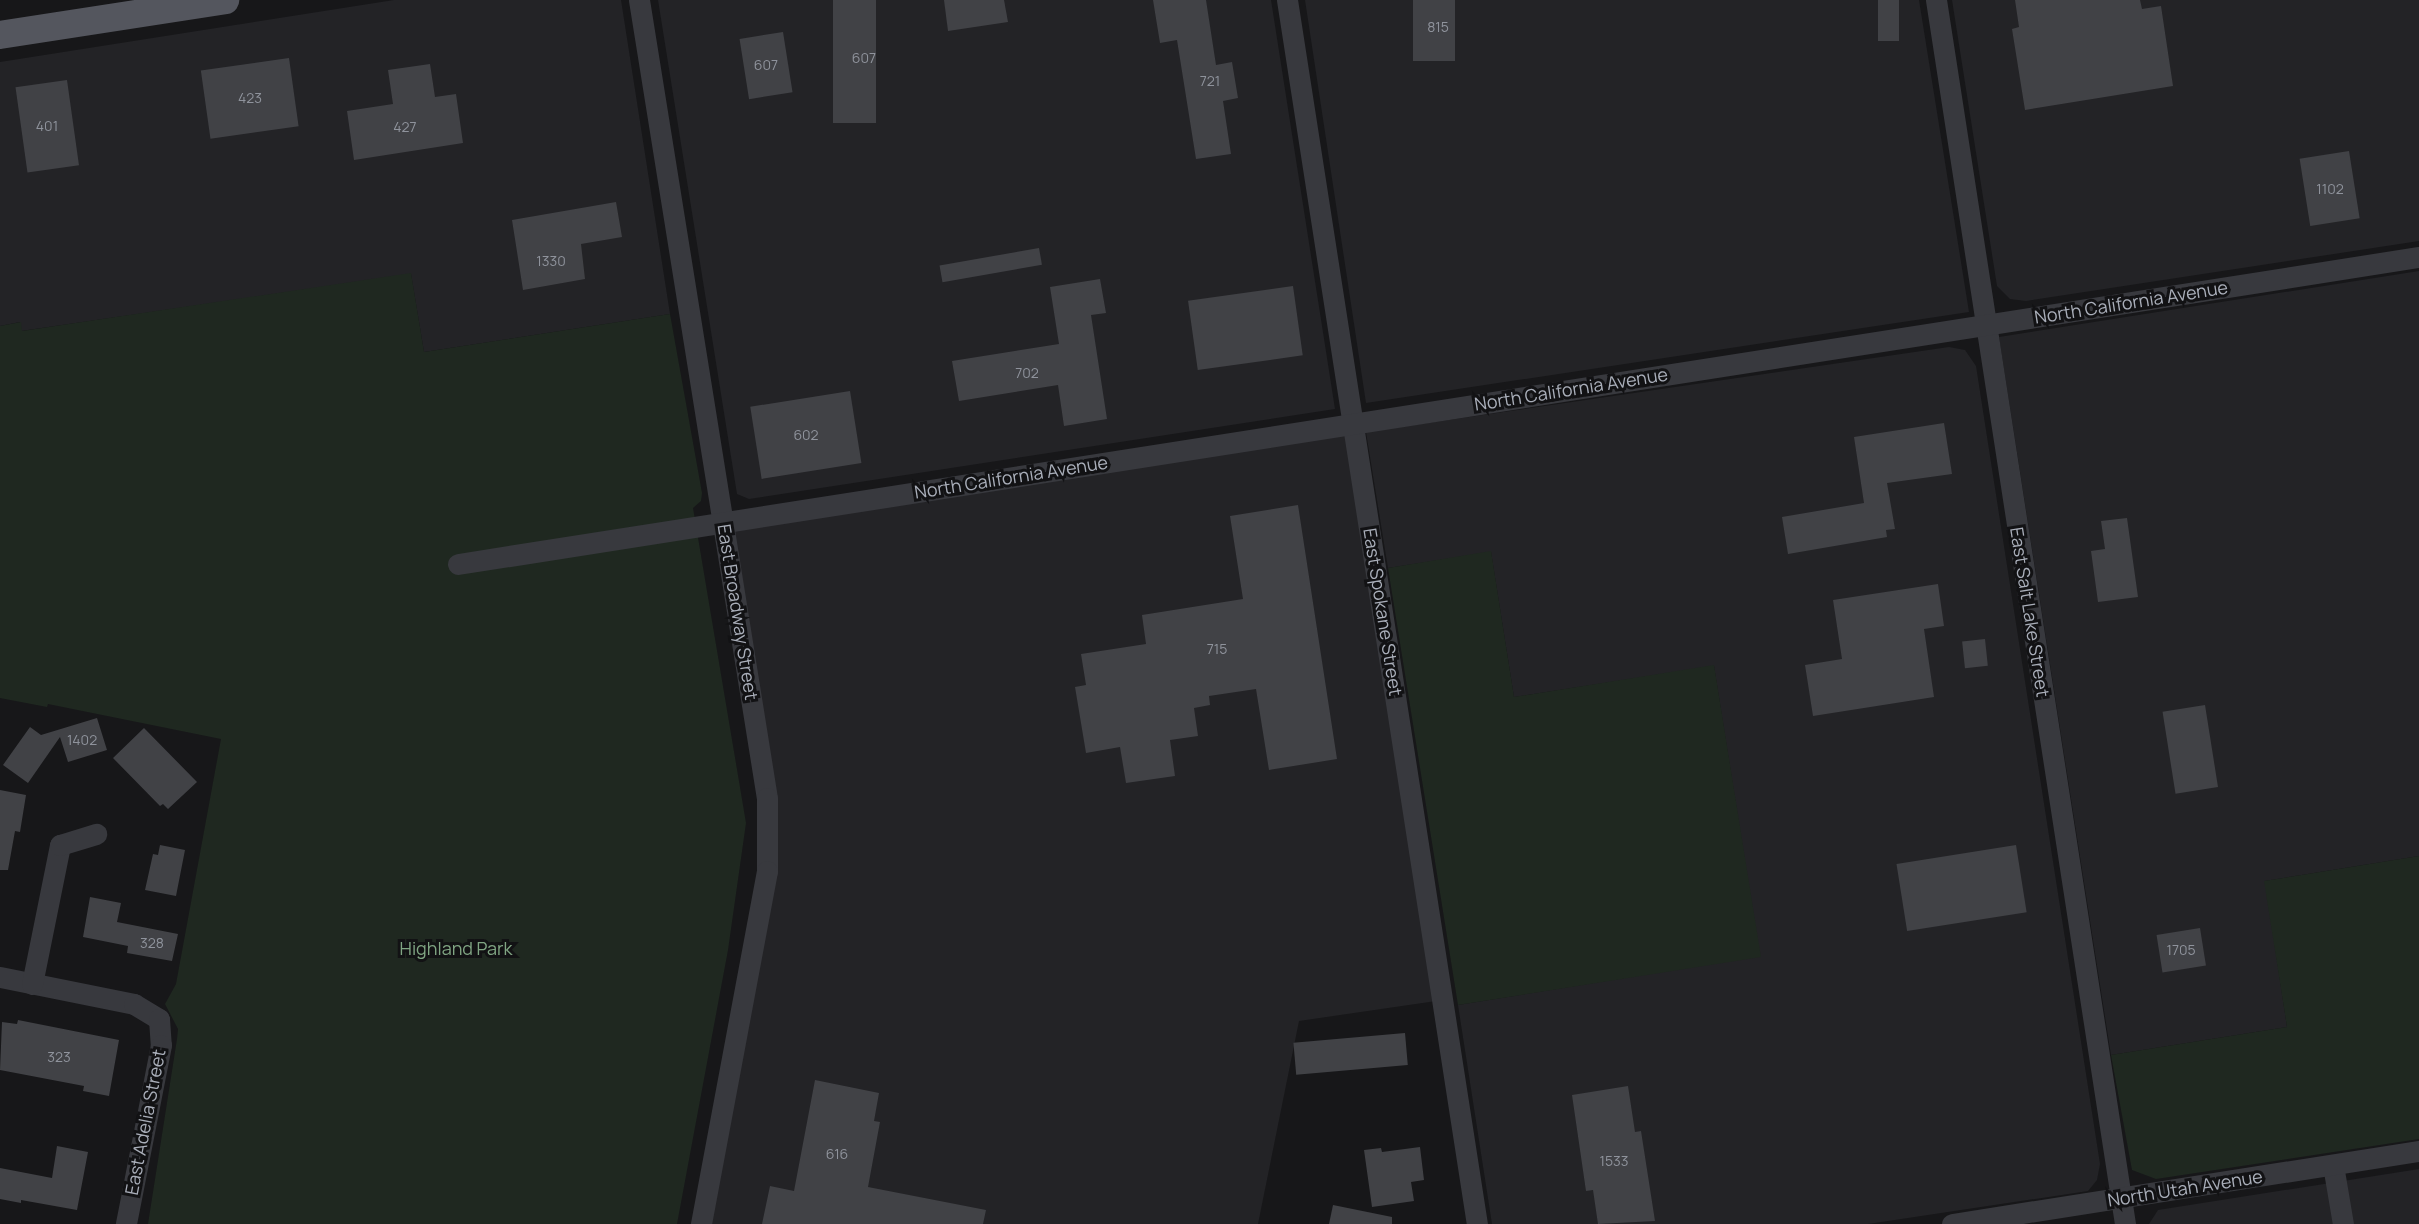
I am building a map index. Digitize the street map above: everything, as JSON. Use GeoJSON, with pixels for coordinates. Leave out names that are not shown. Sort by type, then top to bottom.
{"type":"FeatureCollection","features":[{"type":"Feature","properties":{"kind":"main road"},"geometry":{"type":"LineString","coordinates":[[0,36],[225,0]]}},
{"type":"Feature","properties":{"kind":"street","name":"East Broadway Street"},"geometry":{"type":"LineString","coordinates":[[639,0],[761,754],[769,834],[767,871],[756,939],[701,1224]]}},
{"type":"Feature","properties":{"kind":"street","name":"East Spokane Street"},"geometry":{"type":"LineString","coordinates":[[1287,0],[1477,1224]]}},
{"type":"Feature","properties":{"kind":"street","name":"East Salt Lake Street"},"geometry":{"type":"LineString","coordinates":[[1936,0],[2124,1224]]}},
{"type":"Feature","properties":{"kind":"street","name":"North California Avenue"},"geometry":{"type":"LineString","coordinates":[[458,564],[2419,257]]}},
{"type":"Feature","properties":{"kind":"street"},"geometry":{"type":"LineString","coordinates":[[0,977],[32,984],[60,845],[96,834]]}},
{"type":"Feature","properties":{"kind":"street","name":"East Adelia Street"},"geometry":{"type":"LineString","coordinates":[[32,984],[134,1004],[159,1019],[161,1045],[126,1224]]}},
{"type":"Feature","properties":{"kind":"street","name":"North Utah Avenue"},"geometry":{"type":"LineString","coordinates":[[1952,1224],[2419,1152]]}},
{"type":"Feature","properties":{"kind":"street"},"geometry":{"type":"LineString","coordinates":[[2333,1165],[2343,1224]]}},
{"type":"Feature","properties":{"kind":"shaded area"},"geometry":{"type":"Polygon","coordinates":[[[394,0],[621,0],[670,314],[424,352],[411,274],[21,331],[20,322],[0,326],[0,62],[394,0]]]}},
{"type":"Feature","properties":{"kind":"shaded area"},"geometry":{"type":"Polygon","coordinates":[[[658,0],[1271,0],[1335,409],[749,499],[737,494],[658,0]]]}},
{"type":"Feature","properties":{"kind":"shaded area"},"geometry":{"type":"Polygon","coordinates":[[[1305,0],[1919,0],[1969,312],[1366,403],[1305,0]]]}},
{"type":"Feature","properties":{"kind":"shaded area"},"geometry":{"type":"Polygon","coordinates":[[[1952,0],[2419,0],[2419,241],[2026,301],[2010,299],[1997,286],[1952,0]]]}},
{"type":"Feature","properties":{"kind":"shaded area"},"geometry":{"type":"Polygon","coordinates":[[[2419,271],[2419,856],[2265,881],[2287,1027],[2111,1055],[1999,337],[2419,271]]]}},
{"type":"Feature","properties":{"kind":"shaded area"},"geometry":{"type":"Polygon","coordinates":[[[1949,347],[1965,350],[1976,366],[2100,1164],[2097,1180],[2088,1191],[1868,1224],[1492,1224],[1458,1005],[1760,956],[1714,666],[1514,697],[1491,552],[1388,568],[1366,432],[1949,347]]]}},
{"type":"Feature","properties":{"kind":"shaded area"},"geometry":{"type":"Polygon","coordinates":[[[1353,423],[1443,1000],[1299,1021],[1258,1224],[701,1224],[767,871],[723,522],[1353,423]]]}},
{"type":"Feature","properties":{"kind":"shaded area"},"geometry":{"type":"Polygon","coordinates":[[[2419,1169],[2419,1224],[2149,1224],[2158,1210],[2419,1169]]]}},
{"type":"Feature","properties":{"kind":"green space","name":"Highland Park"},"geometry":{"type":"Polygon","coordinates":[[[411,273],[424,352],[670,314],[702,493],[701,501],[693,508],[746,823],[728,950],[677,1224],[148,1224],[178,1029],[165,1004],[176,984],[221,739],[48,704],[47,707],[0,698],[0,326],[21,322],[22,331],[411,273]]]}},
{"type":"Feature","properties":{"kind":"green space"},"geometry":{"type":"Polygon","coordinates":[[[1491,551],[1514,697],[1714,665],[1761,957],[1458,1005],[1388,568],[1491,551]]]}},
{"type":"Feature","properties":{"kind":"green space"},"geometry":{"type":"Polygon","coordinates":[[[2419,856],[2419,1139],[2156,1179],[2132,1170],[2111,1055],[2287,1027],[2264,881],[2419,856]]]}},
{"type":"Feature","properties":{"kind":"building"},"geometry":{"type":"Polygon","coordinates":[[[833,0],[876,0],[876,123],[833,123],[833,0]]]}},
{"type":"Feature","properties":{"kind":"building"},"geometry":{"type":"Polygon","coordinates":[[[944,0],[1004,0],[1008,22],[948,31],[944,0]]]}},
{"type":"Feature","properties":{"kind":"building"},"geometry":{"type":"Polygon","coordinates":[[[1153,0],[1206,0],[1216,65],[1232,62],[1238,98],[1223,101],[1231,154],[1196,159],[1177,40],[1160,43],[1153,0]]]}},
{"type":"Feature","properties":{"kind":"building"},"geometry":{"type":"Polygon","coordinates":[[[1413,0],[1455,0],[1455,61],[1413,61],[1413,0]]]}},
{"type":"Feature","properties":{"kind":"building"},"geometry":{"type":"Polygon","coordinates":[[[1878,0],[1899,0],[1899,41],[1878,41],[1878,0]]]}},
{"type":"Feature","properties":{"kind":"building"},"geometry":{"type":"Polygon","coordinates":[[[2015,0],[2140,0],[2142,9],[2161,6],[2173,86],[2025,110],[2012,29],[2019,27],[2015,0]]]}},
{"type":"Feature","properties":{"kind":"building"},"geometry":{"type":"Polygon","coordinates":[[[783,32],[793,92],[749,99],[740,39],[783,32]]]}},
{"type":"Feature","properties":{"kind":"building"},"geometry":{"type":"Polygon","coordinates":[[[289,58],[299,126],[210,139],[201,70],[289,58]]]}},
{"type":"Feature","properties":{"kind":"building"},"geometry":{"type":"Polygon","coordinates":[[[430,64],[435,97],[456,94],[463,143],[354,160],[347,111],[393,104],[388,70],[430,64]]]}},
{"type":"Feature","properties":{"kind":"building"},"geometry":{"type":"Polygon","coordinates":[[[67,80],[79,165],[27,172],[16,87],[67,80]]]}},
{"type":"Feature","properties":{"kind":"building"},"geometry":{"type":"Polygon","coordinates":[[[2349,151],[2360,218],[2310,226],[2300,159],[2349,151]]]}},
{"type":"Feature","properties":{"kind":"building"},"geometry":{"type":"Polygon","coordinates":[[[616,202],[622,237],[581,244],[585,279],[523,290],[512,220],[616,202]]]}},
{"type":"Feature","properties":{"kind":"building"},"geometry":{"type":"Polygon","coordinates":[[[1039,248],[1042,265],[942,282],[940,266],[1039,248]]]}},
{"type":"Feature","properties":{"kind":"building"},"geometry":{"type":"Polygon","coordinates":[[[1100,279],[1106,313],[1091,315],[1107,419],[1064,426],[1058,385],[959,401],[952,361],[1059,344],[1050,287],[1100,279]]]}},
{"type":"Feature","properties":{"kind":"building"},"geometry":{"type":"Polygon","coordinates":[[[1293,286],[1303,355],[1198,370],[1188,301],[1293,286]]]}},
{"type":"Feature","properties":{"kind":"building"},"geometry":{"type":"Polygon","coordinates":[[[850,391],[861,463],[762,479],[750,407],[850,391]]]}},
{"type":"Feature","properties":{"kind":"building"},"geometry":{"type":"Polygon","coordinates":[[[1944,423],[1952,474],[1887,483],[1895,529],[1886,530],[1887,537],[1788,554],[1782,517],[1864,503],[1854,437],[1944,423]]]}},
{"type":"Feature","properties":{"kind":"building"},"geometry":{"type":"Polygon","coordinates":[[[1298,505],[1337,759],[1269,770],[1256,689],[1209,696],[1210,705],[1194,708],[1198,736],[1170,740],[1175,776],[1126,783],[1120,747],[1086,753],[1075,687],[1086,685],[1081,654],[1146,644],[1142,615],[1243,599],[1230,516],[1298,505]]]}},
{"type":"Feature","properties":{"kind":"building"},"geometry":{"type":"Polygon","coordinates":[[[2127,518],[2138,597],[2098,602],[2091,551],[2105,549],[2101,521],[2127,518]]]}},
{"type":"Feature","properties":{"kind":"building"},"geometry":{"type":"Polygon","coordinates":[[[1938,584],[1944,626],[1924,629],[1934,697],[1813,716],[1805,665],[1842,659],[1833,600],[1938,584]]]}},
{"type":"Feature","properties":{"kind":"building"},"geometry":{"type":"Polygon","coordinates":[[[1985,639],[1988,666],[1965,668],[1962,641],[1985,639]]]}},
{"type":"Feature","properties":{"kind":"building"},"geometry":{"type":"Polygon","coordinates":[[[2205,705],[2218,787],[2176,794],[2163,712],[2205,705]]]}},
{"type":"Feature","properties":{"kind":"building"},"geometry":{"type":"Polygon","coordinates":[[[97,718],[107,750],[68,762],[60,737],[28,783],[3,765],[30,727],[41,735],[97,718]]]}},
{"type":"Feature","properties":{"kind":"building"},"geometry":{"type":"Polygon","coordinates":[[[144,728],[197,782],[168,809],[163,804],[160,806],[113,758],[144,728]]]}},
{"type":"Feature","properties":{"kind":"building"},"geometry":{"type":"Polygon","coordinates":[[[0,790],[26,795],[20,832],[15,831],[8,870],[0,870],[0,790]]]}},
{"type":"Feature","properties":{"kind":"building"},"geometry":{"type":"Polygon","coordinates":[[[160,845],[185,850],[176,896],[145,890],[153,854],[158,855],[160,845]]]}},
{"type":"Feature","properties":{"kind":"building"},"geometry":{"type":"Polygon","coordinates":[[[2016,845],[2027,912],[1907,931],[1896,864],[2016,845]]]}},
{"type":"Feature","properties":{"kind":"building"},"geometry":{"type":"Polygon","coordinates":[[[90,897],[121,903],[117,922],[178,934],[172,961],[127,953],[128,946],[83,937],[90,897]]]}},
{"type":"Feature","properties":{"kind":"building"},"geometry":{"type":"Polygon","coordinates":[[[2200,928],[2206,966],[2162,972],[2157,935],[2200,928]]]}},
{"type":"Feature","properties":{"kind":"building"},"geometry":{"type":"Polygon","coordinates":[[[18,1020],[119,1040],[109,1096],[83,1091],[84,1086],[0,1070],[2,1022],[17,1024],[18,1020]]]}},
{"type":"Feature","properties":{"kind":"building"},"geometry":{"type":"Polygon","coordinates":[[[1405,1033],[1408,1065],[1296,1075],[1293,1043],[1405,1033]]]}},
{"type":"Feature","properties":{"kind":"building"},"geometry":{"type":"Polygon","coordinates":[[[815,1080],[879,1093],[874,1121],[880,1122],[868,1187],[986,1210],[983,1224],[762,1224],[770,1186],[794,1191],[815,1080]]]}},
{"type":"Feature","properties":{"kind":"building"},"geometry":{"type":"Polygon","coordinates":[[[1628,1086],[1635,1132],[1641,1131],[1655,1221],[1598,1224],[1593,1190],[1586,1191],[1572,1095],[1628,1086]]]}},
{"type":"Feature","properties":{"kind":"building"},"geometry":{"type":"Polygon","coordinates":[[[57,1146],[88,1152],[77,1210],[0,1199],[0,1168],[52,1178],[57,1146]]]}},
{"type":"Feature","properties":{"kind":"building"},"geometry":{"type":"Polygon","coordinates":[[[1420,1147],[1424,1180],[1411,1182],[1414,1201],[1372,1207],[1364,1150],[1381,1148],[1382,1152],[1420,1147]]]}},
{"type":"Feature","properties":{"kind":"building"},"geometry":{"type":"Polygon","coordinates":[[[1333,1205],[1392,1217],[1392,1224],[1329,1224],[1333,1205]]]}}]}
